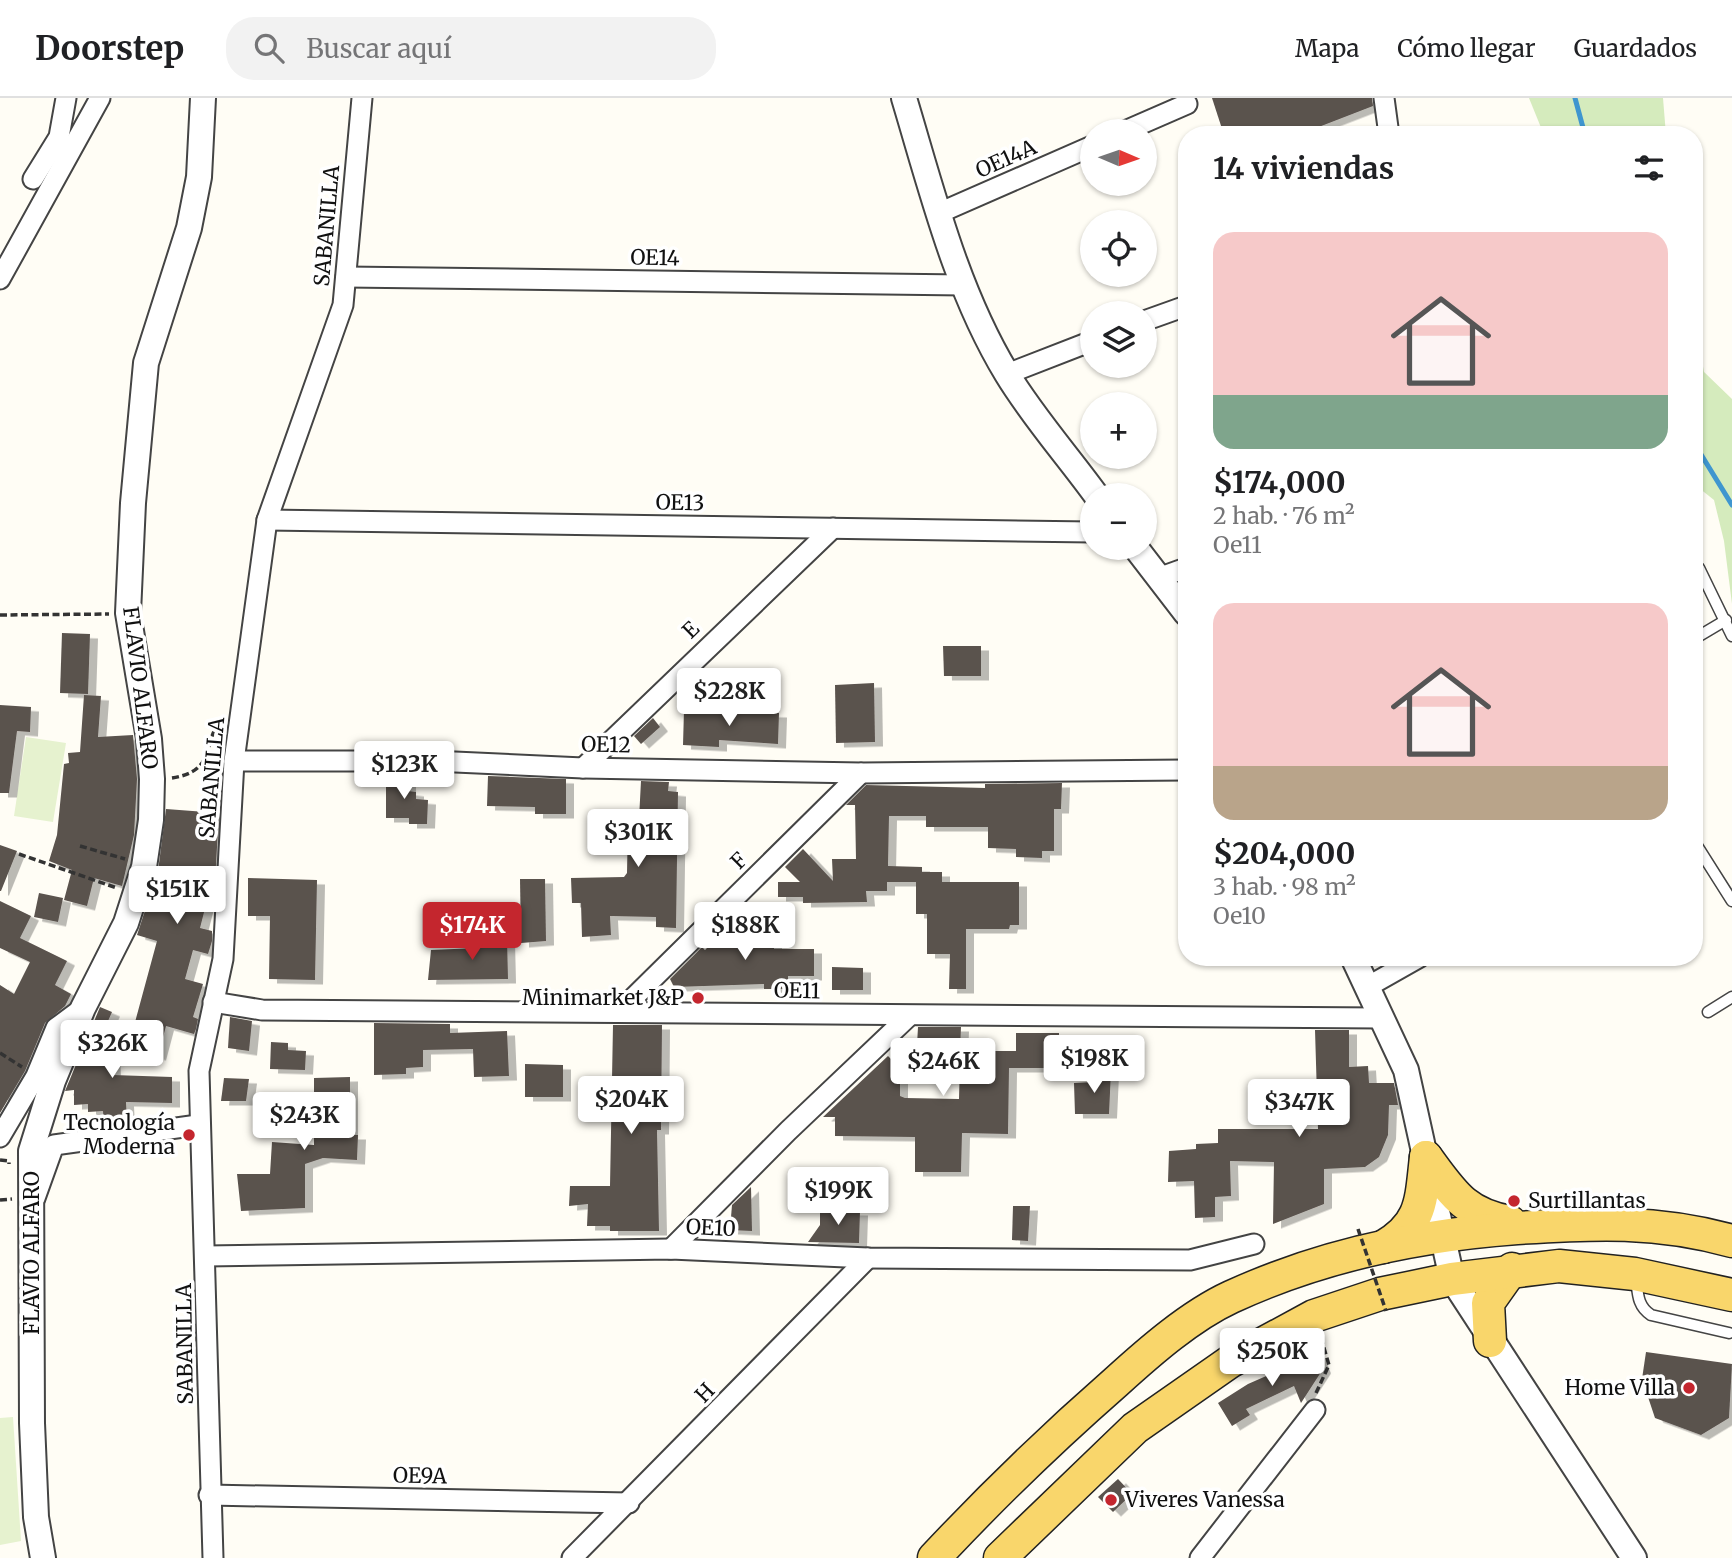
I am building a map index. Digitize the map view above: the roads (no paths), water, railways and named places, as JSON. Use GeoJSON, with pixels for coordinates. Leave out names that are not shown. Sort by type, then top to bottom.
{"type":"FeatureCollection","features":[{"type":"Feature","properties":{"kind":"main road"},"geometry":{"type":"LineString","coordinates":[[1426,1157],[1467,1208],[1498,1220],[1539,1227]]}},
{"type":"Feature","properties":{"kind":"main road"},"geometry":{"type":"LineString","coordinates":[[934,1558],[1055,1434],[1155,1348],[1228,1298],[1333,1260],[1369,1239],[1401,1237],[1416,1217],[1426,1157]]}},
{"type":"Feature","properties":{"kind":"main road"},"geometry":{"type":"LineString","coordinates":[[1369,1239],[1444,1236],[1618,1222],[1697,1231],[1732,1241]]}},
{"type":"Feature","properties":{"kind":"main road"},"geometry":{"type":"LineString","coordinates":[[1000,1558],[1135,1428],[1231,1361],[1314,1316],[1380,1294],[1452,1279],[1512,1269],[1559,1266],[1635,1274],[1732,1295]]}},
{"type":"Feature","properties":{"kind":"main road"},"geometry":{"type":"LineString","coordinates":[[1490,1341],[1488,1303],[1512,1269]]}},
{"type":"Feature","properties":{"kind":"street"},"geometry":{"type":"LineString","coordinates":[[33,179],[59,137],[66,98]]}},
{"type":"Feature","properties":{"kind":"street"},"geometry":{"type":"LineString","coordinates":[[0,279],[100,98]]}},
{"type":"Feature","properties":{"kind":"street","name":"FLAVIO ALFARO"},"geometry":{"type":"LineString","coordinates":[[43,1558],[36,1517],[32,1423],[31,1151],[53,1081],[83,1008],[126,923],[144,864],[151,820],[152,779],[149,739],[128,613],[129,563],[146,363],[189,228],[199,177],[203,98]]}},
{"type":"Feature","properties":{"kind":"street","name":"SABANILLA"},"geometry":{"type":"LineString","coordinates":[[213,1558],[209,1495],[206,1256],[198,1125],[199,1071],[223,960],[234,761],[267,520],[335,333],[346,277],[362,98]]}},
{"type":"Feature","properties":{"kind":"street"},"geometry":{"type":"LineString","coordinates":[[904,98],[939,214],[964,285],[1007,374],[1087,483]]}},
{"type":"Feature","properties":{"kind":"street"},"geometry":{"type":"LineString","coordinates":[[1384,98],[1387,126]]}},
{"type":"Feature","properties":{"kind":"street"},"geometry":{"type":"LineString","coordinates":[[1153,119],[1187,104]]}},
{"type":"Feature","properties":{"kind":"street","name":"OE14A"},"geometry":{"type":"LineString","coordinates":[[939,214],[1080,151]]}},
{"type":"Feature","properties":{"kind":"street","name":"OE14"},"geometry":{"type":"LineString","coordinates":[[346,277],[964,285]]}},
{"type":"Feature","properties":{"kind":"street"},"geometry":{"type":"LineString","coordinates":[[1157,316],[1178,309]]}},
{"type":"Feature","properties":{"kind":"street"},"geometry":{"type":"LineString","coordinates":[[1007,374],[1080,346]]}},
{"type":"Feature","properties":{"kind":"street","name":"OE13"},"geometry":{"type":"LineString","coordinates":[[267,520],[1080,532]]}},
{"type":"Feature","properties":{"kind":"street","name":"E"},"geometry":{"type":"LineString","coordinates":[[583,768],[833,528]]}},
{"type":"Feature","properties":{"kind":"street"},"geometry":{"type":"LineString","coordinates":[[1145,560],[1178,603]]}},
{"type":"Feature","properties":{"kind":"street"},"geometry":{"type":"LineString","coordinates":[[1158,578],[1178,571]]}},
{"type":"Feature","properties":{"kind":"street","name":"OE12"},"geometry":{"type":"LineString","coordinates":[[234,761],[433,761],[583,768],[861,773],[1178,770]]}},
{"type":"Feature","properties":{"kind":"street","name":"F"},"geometry":{"type":"LineString","coordinates":[[620,1011],[861,773]]}},
{"type":"Feature","properties":{"kind":"street"},"geometry":{"type":"LineString","coordinates":[[1357,966],[1406,1070],[1452,1279],[1634,1558]]}},
{"type":"Feature","properties":{"kind":"street"},"geometry":{"type":"LineString","coordinates":[[1367,987],[1404,966]]}},
{"type":"Feature","properties":{"kind":"street","name":"OE11"},"geometry":{"type":"LineString","coordinates":[[213,1003],[262,1010],[1381,1018]]}},
{"type":"Feature","properties":{"kind":"street"},"geometry":{"type":"LineString","coordinates":[[0,1137],[36,1076],[56,1028],[83,1008]]}},
{"type":"Feature","properties":{"kind":"street"},"geometry":{"type":"LineString","coordinates":[[671,1249],[788,1131],[909,1016]]}},
{"type":"Feature","properties":{"kind":"street"},"geometry":{"type":"LineString","coordinates":[[32,1208],[54,1145],[198,1125]]}},
{"type":"Feature","properties":{"kind":"street","name":"OE10"},"geometry":{"type":"LineString","coordinates":[[206,1256],[671,1249],[868,1258],[1190,1260],[1254,1244]]}},
{"type":"Feature","properties":{"kind":"street","name":"H"},"geometry":{"type":"LineString","coordinates":[[572,1558],[868,1258]]}},
{"type":"Feature","properties":{"kind":"street"},"geometry":{"type":"LineString","coordinates":[[1200,1558],[1315,1410]]}},
{"type":"Feature","properties":{"kind":"street","name":"OE9A"},"geometry":{"type":"LineString","coordinates":[[209,1495],[629,1503]]}},
{"type":"Feature","properties":{"kind":"lane"},"geometry":{"type":"LineString","coordinates":[[1703,576],[1732,636]]}},
{"type":"Feature","properties":{"kind":"lane"},"geometry":{"type":"LineString","coordinates":[[1703,634],[1726,620]]}},
{"type":"Feature","properties":{"kind":"lane"},"geometry":{"type":"LineString","coordinates":[[1703,855],[1732,901]]}},
{"type":"Feature","properties":{"kind":"lane"},"geometry":{"type":"LineString","coordinates":[[1708,1012],[1732,997]]}},
{"type":"Feature","properties":{"kind":"lane"},"geometry":{"type":"LineString","coordinates":[[1635,1274],[1643,1310],[1663,1319],[1729,1333]]}},
{"type":"Feature","properties":{"kind":"waterway"},"geometry":{"type":"LineString","coordinates":[[1575,98],[1583,126]]}},
{"type":"Feature","properties":{"kind":"waterway"},"geometry":{"type":"LineString","coordinates":[[1703,458],[1732,505]]}},
{"type":"Feature","properties":{"kind":"place","name":"Minimarket J&P"},"geometry":{"type":"Point","coordinates":[698,998]}},
{"type":"Feature","properties":{"kind":"place","name":"Tecnología Moderna"},"geometry":{"type":"Point","coordinates":[189,1135]}},
{"type":"Feature","properties":{"kind":"place","name":"Surtillantas"},"geometry":{"type":"Point","coordinates":[1514,1201]}},
{"type":"Feature","properties":{"kind":"place","name":"Home Villa"},"geometry":{"type":"Point","coordinates":[1689,1388]}},
{"type":"Feature","properties":{"kind":"place","name":"Viveres Vanessa"},"geometry":{"type":"Point","coordinates":[1111,1500]}}]}
